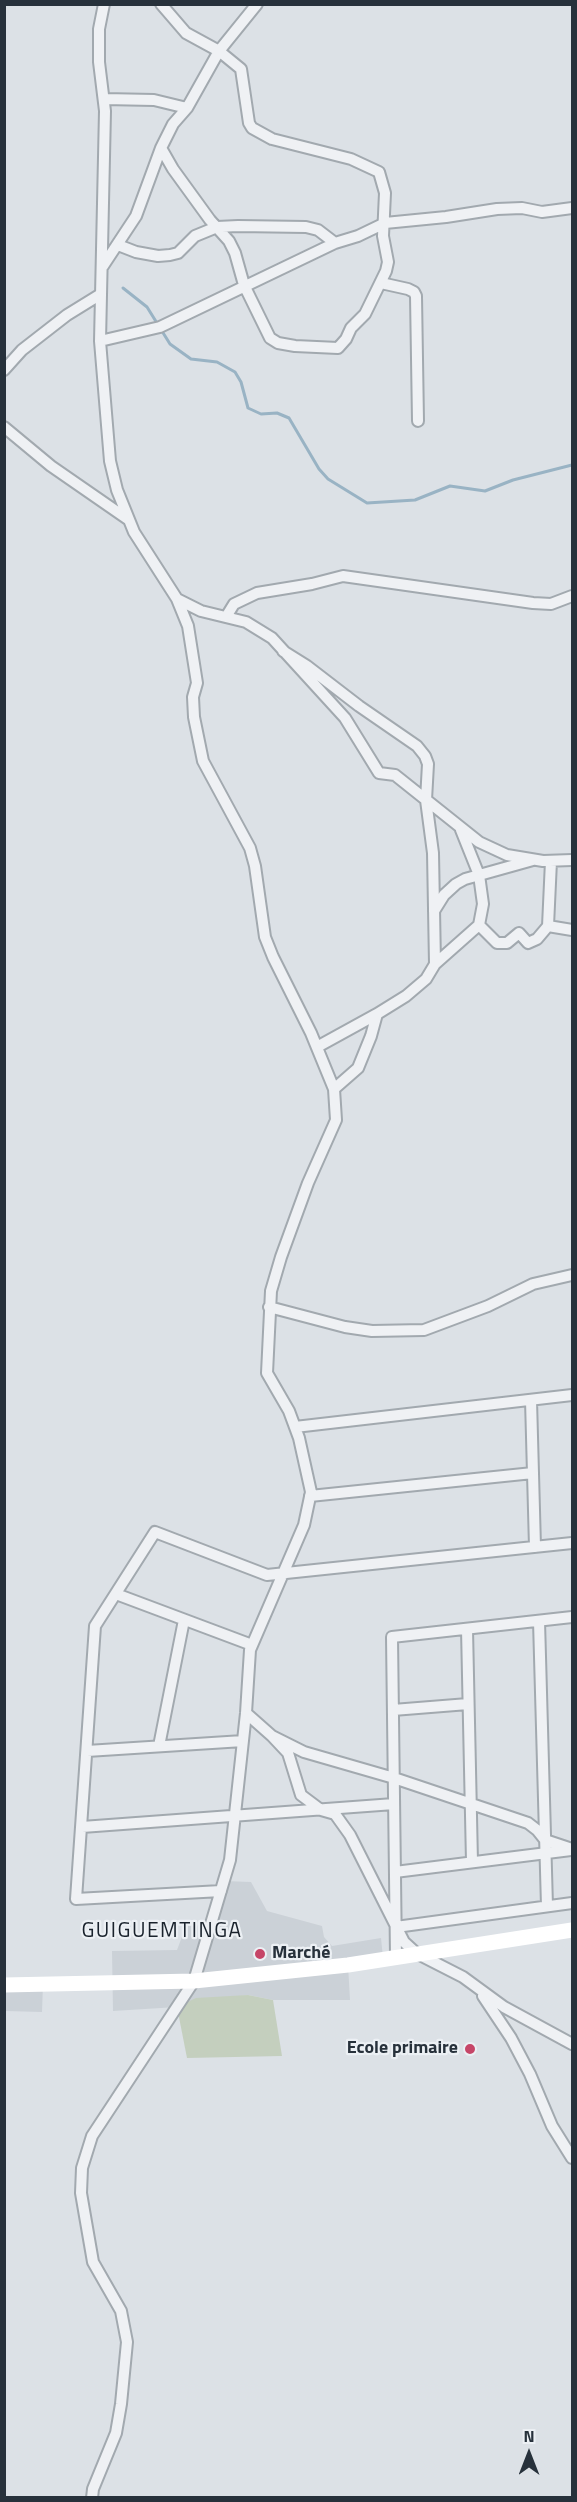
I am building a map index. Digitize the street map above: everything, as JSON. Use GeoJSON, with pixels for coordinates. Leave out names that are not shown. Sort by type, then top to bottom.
{"type":"FeatureCollection","features":[{"type":"Feature","properties":{"kind":"street"},"geometry":{"type":"LineString","coordinates":[[92,2498],[93,2489],[116,2433],[127,2342],[121,2311],[93,2262],[81,2193],[82,2168],[92,2136],[194,1981],[230,1860],[246,1713],[248,1666],[252,1645],[304,1524],[310,1496],[307,1470],[295,1427],[289,1411],[267,1373],[271,1291],[280,1257],[308,1183],[334,1130],[336,1120],[334,1089],[266,937],[250,848],[203,761],[194,717],[193,697],[197,683],[188,626],[177,599],[134,532],[117,490],[110,461],[100,341],[104,99],[99,62],[99,29],[104,4]]}},
{"type":"Feature","properties":{"kind":"street"},"geometry":{"type":"LineString","coordinates":[[160,148],[172,170],[230,241],[244,285],[270,338],[278,343],[338,348],[351,328],[365,314],[388,262],[383,241],[385,193],[379,172],[351,159],[272,139],[252,128],[249,123],[241,69],[219,51],[186,33],[161,4]]}},
{"type":"Feature","properties":{"kind":"street"},"geometry":{"type":"LineString","coordinates":[[103,266],[138,211],[160,148],[173,124],[187,108],[219,51],[256,4]]}},
{"type":"Feature","properties":{"kind":"street"},"geometry":{"type":"LineString","coordinates":[[104,99],[154,100],[187,108]]}},
{"type":"Feature","properties":{"kind":"street"},"geometry":{"type":"LineString","coordinates":[[100,341],[160,327],[335,243],[385,224],[482,212],[496,208],[522,208],[542,212],[573,208]]}},
{"type":"Feature","properties":{"kind":"street"},"geometry":{"type":"LineString","coordinates":[[118,245],[136,252],[158,256],[170,255],[178,253],[195,236],[217,227],[306,227],[318,230],[335,243]]}},
{"type":"Feature","properties":{"kind":"street"},"geometry":{"type":"LineString","coordinates":[[381,282],[408,289],[416,296],[418,422]]}},
{"type":"Feature","properties":{"kind":"street"},"geometry":{"type":"LineString","coordinates":[[5,368],[22,350],[67,315],[102,294]]}},
{"type":"Feature","properties":{"kind":"street"},"geometry":{"type":"LineString","coordinates":[[4,427],[51,466],[129,520]]}},
{"type":"Feature","properties":{"kind":"street"},"geometry":{"type":"LineString","coordinates":[[226,617],[234,604],[257,593],[312,584],[343,576],[533,603],[551,604],[573,596]]}},
{"type":"Feature","properties":{"kind":"street"},"geometry":{"type":"LineString","coordinates":[[177,599],[195,609],[246,622],[265,633],[345,718],[379,773],[395,776],[478,842],[507,855],[534,860],[573,860]]}},
{"type":"Feature","properties":{"kind":"street"},"geometry":{"type":"LineString","coordinates":[[283,651],[307,666],[382,724],[417,746],[428,764],[426,800],[433,853],[435,964]]}},
{"type":"Feature","properties":{"kind":"street"},"geometry":{"type":"LineString","coordinates":[[317,1047],[406,996],[426,979],[435,964],[478,924],[483,904],[479,875],[461,830]]}},
{"type":"Feature","properties":{"kind":"street"},"geometry":{"type":"LineString","coordinates":[[434,911],[444,895],[456,884],[479,875],[534,860]]}},
{"type":"Feature","properties":{"kind":"street"},"geometry":{"type":"LineString","coordinates":[[478,924],[497,944],[503,945],[519,933],[525,941],[533,942],[548,926],[551,861]]}},
{"type":"Feature","properties":{"kind":"street"},"geometry":{"type":"LineString","coordinates":[[548,926],[573,930]]}},
{"type":"Feature","properties":{"kind":"street"},"geometry":{"type":"LineString","coordinates":[[334,1089],[358,1068],[377,1014]]}},
{"type":"Feature","properties":{"kind":"street"},"geometry":{"type":"LineString","coordinates":[[269,1307],[301,1317],[372,1331],[424,1330],[488,1306],[533,1284],[573,1275]]}},
{"type":"Feature","properties":{"kind":"street"},"geometry":{"type":"LineString","coordinates":[[295,1427],[573,1395]]}},
{"type":"Feature","properties":{"kind":"street"},"geometry":{"type":"LineString","coordinates":[[531,1400],[535,1546]]}},
{"type":"Feature","properties":{"kind":"street"},"geometry":{"type":"LineString","coordinates":[[310,1496],[533,1473]]}},
{"type":"Feature","properties":{"kind":"street"},"geometry":{"type":"LineString","coordinates":[[221,1891],[76,1899],[95,1626],[155,1532],[267,1575],[573,1543]]}},
{"type":"Feature","properties":{"kind":"street"},"geometry":{"type":"LineString","coordinates":[[116,1594],[252,1645]]}},
{"type":"Feature","properties":{"kind":"street"},"geometry":{"type":"LineString","coordinates":[[396,1956],[392,1637],[573,1617]]}},
{"type":"Feature","properties":{"kind":"street"},"geometry":{"type":"LineString","coordinates":[[159,1746],[184,1620]]}},
{"type":"Feature","properties":{"kind":"street"},"geometry":{"type":"LineString","coordinates":[[539,1621],[547,1906]]}},
{"type":"Feature","properties":{"kind":"street"},"geometry":{"type":"LineString","coordinates":[[467,1629],[472,1862]]}},
{"type":"Feature","properties":{"kind":"street"},"geometry":{"type":"LineString","coordinates":[[393,1710],[468,1704]]}},
{"type":"Feature","properties":{"kind":"street"},"geometry":{"type":"LineString","coordinates":[[246,1713],[288,1753],[301,1795],[321,1810],[335,1814],[350,1835],[404,1942],[416,1953],[462,1977],[504,2007],[573,2044]]}},
{"type":"Feature","properties":{"kind":"street"},"geometry":{"type":"LineString","coordinates":[[272,1736],[304,1752],[394,1778],[528,1823],[545,1840],[573,1849]]}},
{"type":"Feature","properties":{"kind":"street"},"geometry":{"type":"LineString","coordinates":[[87,1751],[243,1740]]}},
{"type":"Feature","properties":{"kind":"street"},"geometry":{"type":"LineString","coordinates":[[81,1827],[394,1804]]}},
{"type":"Feature","properties":{"kind":"street"},"geometry":{"type":"LineString","coordinates":[[395,1872],[573,1849]]}},
{"type":"Feature","properties":{"kind":"street"},"geometry":{"type":"LineString","coordinates":[[396,1927],[573,1903]]}},
{"type":"Feature","properties":{"kind":"street"},"geometry":{"type":"LineString","coordinates":[[4,1984],[194,1981],[348,1965],[573,1930]]}},
{"type":"Feature","properties":{"kind":"street"},"geometry":{"type":"LineString","coordinates":[[478,1989],[511,2038],[530,2074],[552,2126],[573,2158]]}},
{"type":"Feature","properties":{"kind":"shaded area"},"geometry":{"type":"Polygon","coordinates":[[[224,1881],[251,1882],[267,1911],[322,1926],[324,1937],[332,1946],[381,1938],[383,1958],[348,1965],[350,2000],[273,2000],[248,1995],[177,2007],[113,2011],[112,1951],[177,1950],[186,1926],[211,1925],[224,1881]]]}},
{"type":"Feature","properties":{"kind":"shaded area"},"geometry":{"type":"Polygon","coordinates":[[[43,1984],[42,2012],[5,2011],[4,1985],[43,1984]]]}},
{"type":"Feature","properties":{"kind":"green space"},"geometry":{"type":"Polygon","coordinates":[[[248,1995],[273,2000],[282,2056],[187,2058],[177,2007],[196,1998],[248,1995]]]}},
{"type":"Feature","properties":{"kind":"waterway"},"geometry":{"type":"LineString","coordinates":[[123,288],[147,307],[170,344],[191,359],[217,362],[235,372],[241,382],[248,408],[261,414],[277,413],[289,418],[319,469],[328,479],[367,503],[415,500],[450,486],[485,491],[513,480],[572,465]]}},
{"type":"Feature","properties":{"kind":"place","name":"Marché"},"geometry":{"type":"Point","coordinates":[260,1954]}},
{"type":"Feature","properties":{"kind":"place","name":"Ecole primaire"},"geometry":{"type":"Point","coordinates":[470,2049]}},
{"type":"Feature","properties":{"kind":"district","name":"GUIGUEMTINGA"},"geometry":{"type":"Point","coordinates":[162,1932]}}]}
